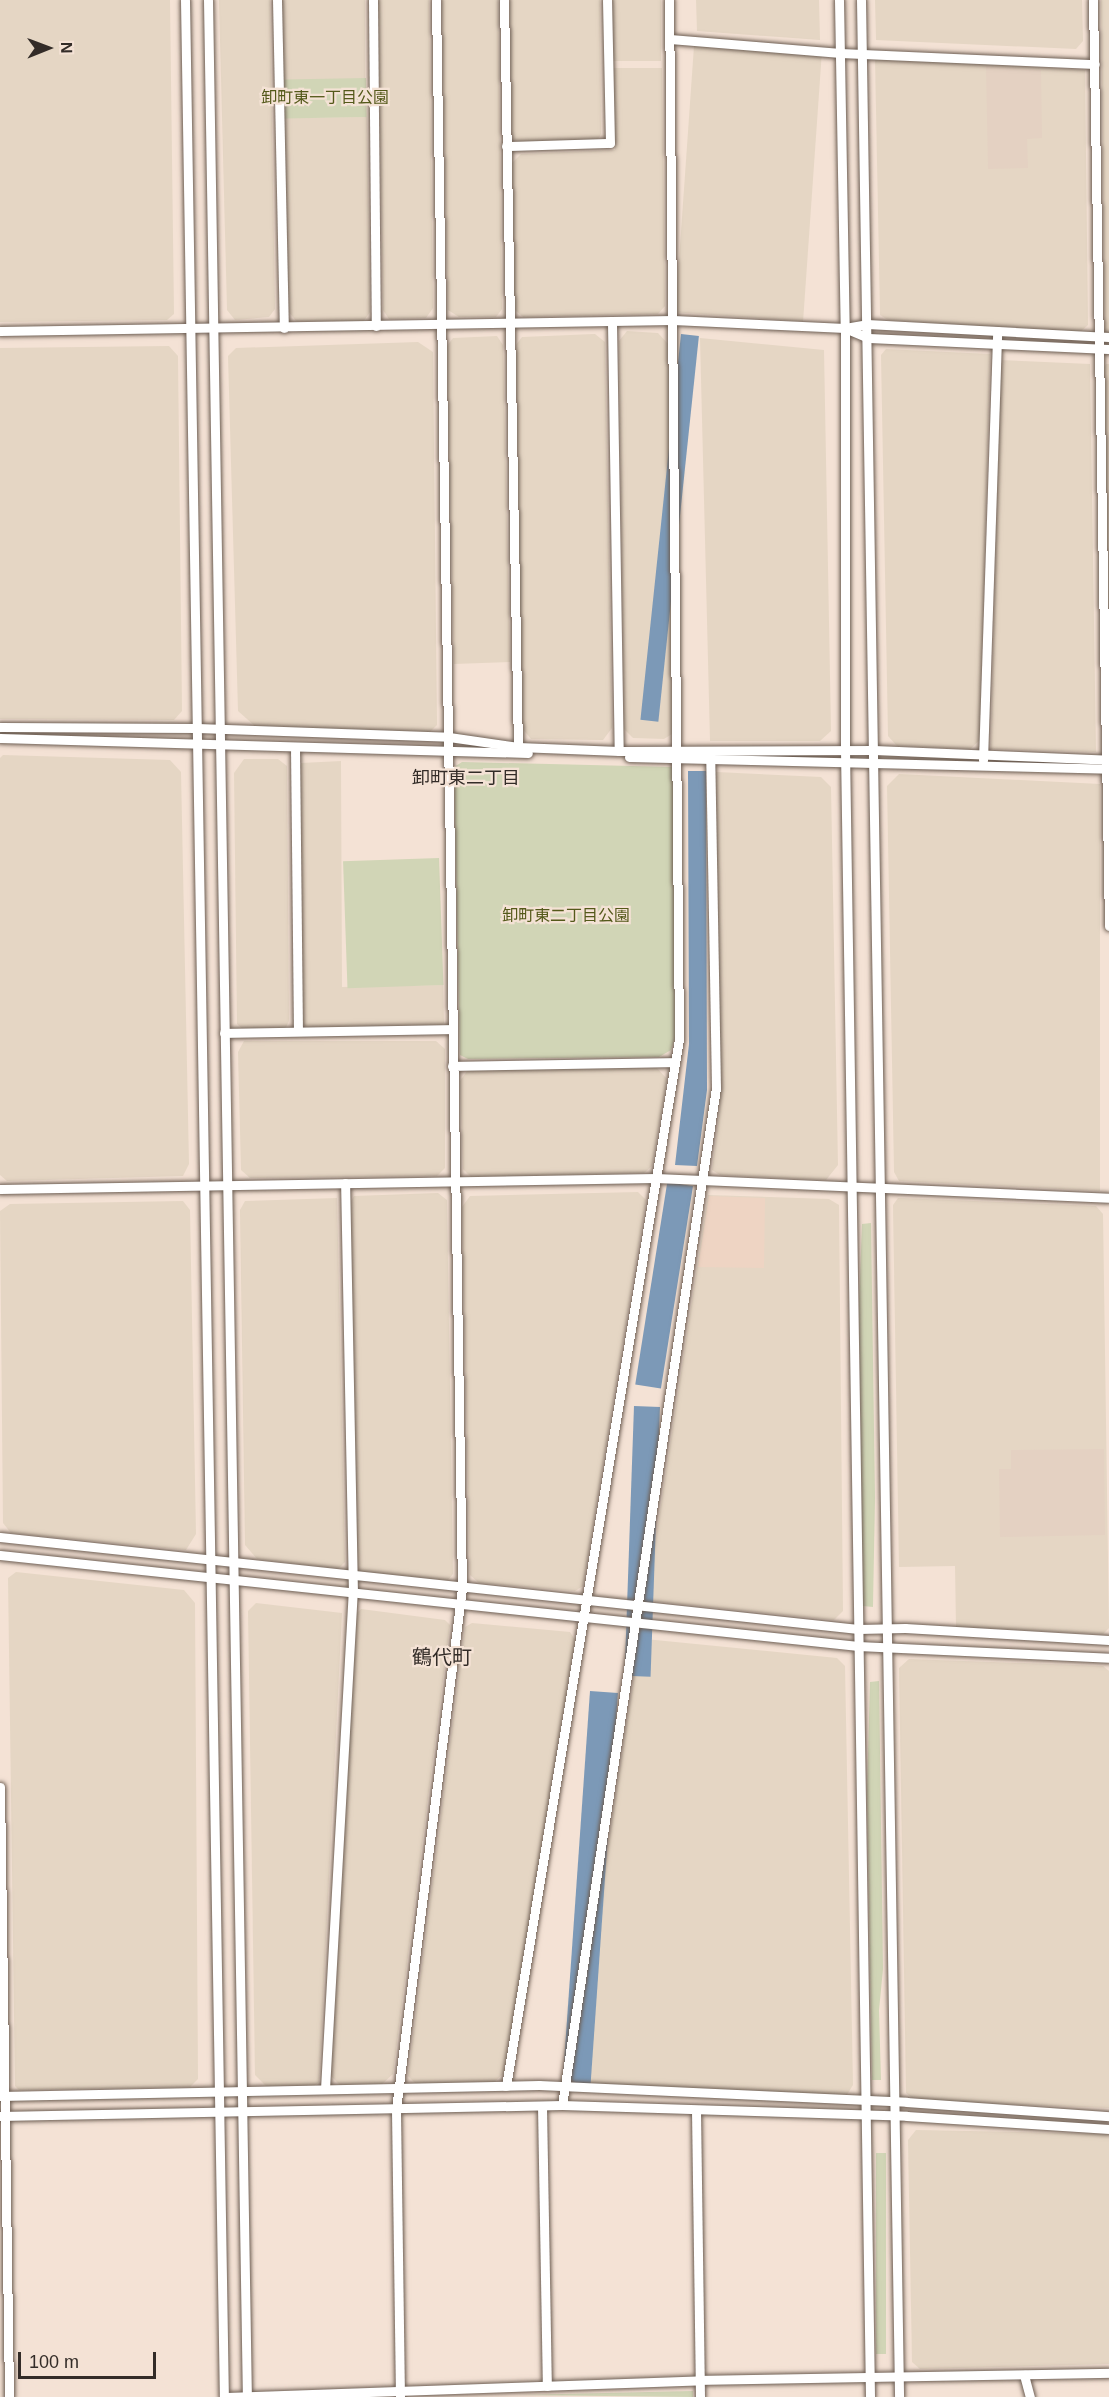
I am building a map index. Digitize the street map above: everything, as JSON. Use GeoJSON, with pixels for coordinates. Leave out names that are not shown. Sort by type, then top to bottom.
{"type":"FeatureCollection","features":[{"type":"Feature","properties":{"kind":"street"},"geometry":{"type":"LineString","coordinates":[[185,0],[204,1185],[222,2091],[224,2397],[400,2394],[699,2380],[1109,2373]]}},
{"type":"Feature","properties":{"kind":"street"},"geometry":{"type":"LineString","coordinates":[[208,0],[247,2397]]}},
{"type":"Feature","properties":{"kind":"street"},"geometry":{"type":"LineString","coordinates":[[277,0],[284,328]]}},
{"type":"Feature","properties":{"kind":"street"},"geometry":{"type":"LineString","coordinates":[[372,0],[376,326]]}},
{"type":"Feature","properties":{"kind":"street"},"geometry":{"type":"LineString","coordinates":[[400,2394],[396,2109],[462,1588],[436,0]]}},
{"type":"Feature","properties":{"kind":"street"},"geometry":{"type":"LineString","coordinates":[[504,0],[518,747]]}},
{"type":"Feature","properties":{"kind":"street"},"geometry":{"type":"LineString","coordinates":[[506,146],[610,143],[608,0]]}},
{"type":"Feature","properties":{"kind":"street"},"geometry":{"type":"LineString","coordinates":[[506,2086],[583,1618],[590,1602],[679,1039],[669,0]]}},
{"type":"Feature","properties":{"kind":"street"},"geometry":{"type":"LineString","coordinates":[[839,0],[845,328],[845,764],[870,2397]]}},
{"type":"Feature","properties":{"kind":"street"},"geometry":{"type":"LineString","coordinates":[[861,0],[876,765],[884,1647],[898,2397]]}},
{"type":"Feature","properties":{"kind":"street"},"geometry":{"type":"LineString","coordinates":[[1094,0],[1097,349],[1108,764],[1109,926]]}},
{"type":"Feature","properties":{"kind":"street"},"geometry":{"type":"LineString","coordinates":[[670,39],[840,53],[1095,64]]}},
{"type":"Feature","properties":{"kind":"street"},"geometry":{"type":"LineString","coordinates":[[0,331],[510,326],[673,320],[845,328],[867,324],[1109,337]]}},
{"type":"Feature","properties":{"kind":"street"},"geometry":{"type":"LineString","coordinates":[[612,324],[619,751]]}},
{"type":"Feature","properties":{"kind":"street"},"geometry":{"type":"LineString","coordinates":[[845,328],[868,338],[1109,350]]}},
{"type":"Feature","properties":{"kind":"street"},"geometry":{"type":"LineString","coordinates":[[982,767],[997,331]]}},
{"type":"Feature","properties":{"kind":"street"},"geometry":{"type":"LineString","coordinates":[[0,727],[197,728],[220,731],[449,737],[518,747],[678,755]]}},
{"type":"Feature","properties":{"kind":"street"},"geometry":{"type":"LineString","coordinates":[[0,738],[678,755],[876,765],[982,767],[1108,764]]}},
{"type":"Feature","properties":{"kind":"street"},"geometry":{"type":"LineString","coordinates":[[295,747],[298,1031]]}},
{"type":"Feature","properties":{"kind":"street"},"geometry":{"type":"LineString","coordinates":[[710,756],[874,750],[984,754],[1108,764]]}},
{"type":"Feature","properties":{"kind":"street"},"geometry":{"type":"LineString","coordinates":[[562,2105],[716,1088],[710,756]]}},
{"type":"Feature","properties":{"kind":"street"},"geometry":{"type":"LineString","coordinates":[[225,1033],[452,1029]]}},
{"type":"Feature","properties":{"kind":"street"},"geometry":{"type":"LineString","coordinates":[[452,1066],[675,1062]]}},
{"type":"Feature","properties":{"kind":"street"},"geometry":{"type":"LineString","coordinates":[[0,1189],[656,1178],[879,1185],[1109,1198]]}},
{"type":"Feature","properties":{"kind":"street"},"geometry":{"type":"LineString","coordinates":[[325,2089],[353,1594],[345,1183]]}},
{"type":"Feature","properties":{"kind":"street"},"geometry":{"type":"LineString","coordinates":[[0,1537],[211,1562],[235,1562],[590,1602],[858,1629],[884,1627],[1109,1640]]}},
{"type":"Feature","properties":{"kind":"street"},"geometry":{"type":"LineString","coordinates":[[0,1555],[858,1646],[1109,1658]]}},
{"type":"Feature","properties":{"kind":"street"},"geometry":{"type":"LineString","coordinates":[[0,1787],[3,2115],[9,2394]]}},
{"type":"Feature","properties":{"kind":"street"},"geometry":{"type":"LineString","coordinates":[[3,2095],[506,2086],[565,2087],[892,2101],[1109,2116]]}},
{"type":"Feature","properties":{"kind":"street"},"geometry":{"type":"LineString","coordinates":[[3,2115],[562,2105],[892,2116],[1109,2129]]}},
{"type":"Feature","properties":{"kind":"street"},"geometry":{"type":"LineString","coordinates":[[542,2106],[547,2386]]}},
{"type":"Feature","properties":{"kind":"street"},"geometry":{"type":"LineString","coordinates":[[696,2110],[700,2397]]}},
{"type":"Feature","properties":{"kind":"street"},"geometry":{"type":"LineString","coordinates":[[1024,2375],[1030,2397]]}},
{"type":"Feature","properties":{"kind":"street"},"geometry":{"type":"LineString","coordinates":[[0,2384],[9,2394]]}},
{"type":"Feature","properties":{"kind":"shaded area"},"geometry":{"type":"Polygon","coordinates":[[[0,0],[170,0],[174,314],[167,320],[0,322],[0,0]]]}},
{"type":"Feature","properties":{"kind":"shaded area"},"geometry":{"type":"Polygon","coordinates":[[[219,0],[270,0],[275,309],[269,317],[235,320],[227,310],[219,0]]]}},
{"type":"Feature","properties":{"kind":"shaded area"},"geometry":{"type":"Polygon","coordinates":[[[282,0],[365,0],[365,80],[282,80],[282,0]]]}},
{"type":"Feature","properties":{"kind":"shaded area"},"geometry":{"type":"Polygon","coordinates":[[[378,0],[429,0],[433,308],[426,318],[389,319],[383,310],[378,0]]]}},
{"type":"Feature","properties":{"kind":"shaded area"},"geometry":{"type":"Polygon","coordinates":[[[442,0],[498,0],[502,309],[496,317],[459,317],[448,310],[442,0]]]}},
{"type":"Feature","properties":{"kind":"shaded area"},"geometry":{"type":"Polygon","coordinates":[[[510,0],[600,0],[601,134],[597,141],[519,144],[512,137],[510,0]]]}},
{"type":"Feature","properties":{"kind":"shaded area"},"geometry":{"type":"Polygon","coordinates":[[[613,0],[661,0],[661,61],[613,61],[613,0]]]}},
{"type":"Feature","properties":{"kind":"shaded area"},"geometry":{"type":"Polygon","coordinates":[[[696,0],[819,0],[820,40],[697,31],[696,0]]]}},
{"type":"Feature","properties":{"kind":"shaded area"},"geometry":{"type":"Polygon","coordinates":[[[875,0],[1082,0],[1083,41],[1076,49],[876,40],[875,0]]]}},
{"type":"Feature","properties":{"kind":"shaded area"},"geometry":{"type":"Polygon","coordinates":[[[1101,0],[1109,0],[1109,333],[1105,332],[1101,0]]]}},
{"type":"Feature","properties":{"kind":"shaded area"},"geometry":{"type":"Polygon","coordinates":[[[694,46],[822,55],[803,321],[675,312],[694,46]]]}},
{"type":"Feature","properties":{"kind":"shaded area"},"geometry":{"type":"Polygon","coordinates":[[[875,58],[1085,70],[1088,325],[1080,332],[888,320],[880,315],[875,58]]]}},
{"type":"Feature","properties":{"kind":"shaded area"},"geometry":{"type":"Polygon","coordinates":[[[986,66],[1041,70],[1042,138],[1027,139],[1028,168],[988,169],[986,66]]]}},
{"type":"Feature","properties":{"kind":"shaded area"},"geometry":{"type":"Polygon","coordinates":[[[613,68],[662,68],[665,306],[658,314],[523,317],[514,309],[511,164],[521,154],[615,150],[613,68]]]}},
{"type":"Feature","properties":{"kind":"shaded area"},"geometry":{"type":"Polygon","coordinates":[[[367,117],[370,312],[363,322],[296,321],[289,312],[284,118],[367,117]]]}},
{"type":"Feature","properties":{"kind":"shaded area"},"geometry":{"type":"Polygon","coordinates":[[[627,331],[658,333],[669,345],[672,734],[664,739],[633,738],[624,729],[619,341],[627,331]]]}},
{"type":"Feature","properties":{"kind":"shaded area"},"geometry":{"type":"Polygon","coordinates":[[[595,334],[605,342],[612,728],[603,740],[531,739],[522,728],[516,345],[522,337],[595,334]]]}},
{"type":"Feature","properties":{"kind":"shaded area"},"geometry":{"type":"Polygon","coordinates":[[[497,336],[503,345],[510,662],[454,664],[447,346],[453,338],[497,336]]]}},
{"type":"Feature","properties":{"kind":"shaded area"},"geometry":{"type":"Polygon","coordinates":[[[700,338],[824,350],[831,731],[820,741],[710,741],[700,338]]]}},
{"type":"Feature","properties":{"kind":"shaded area"},"geometry":{"type":"Polygon","coordinates":[[[418,342],[433,352],[437,725],[430,732],[256,727],[238,711],[228,356],[236,348],[418,342]]]}},
{"type":"Feature","properties":{"kind":"shaded area"},"geometry":{"type":"Polygon","coordinates":[[[169,346],[178,356],[182,711],[174,720],[0,719],[0,348],[169,346]]]}},
{"type":"Feature","properties":{"kind":"shaded area"},"geometry":{"type":"Polygon","coordinates":[[[886,349],[990,354],[980,740],[970,749],[897,746],[888,736],[881,355],[886,349]]]}},
{"type":"Feature","properties":{"kind":"shaded area"},"geometry":{"type":"Polygon","coordinates":[[[1000,360],[1090,364],[1096,752],[991,749],[1000,360]]]}},
{"type":"Feature","properties":{"kind":"shaded area"},"geometry":{"type":"Polygon","coordinates":[[[1106,364],[1109,364],[1109,703],[1101,372],[1106,364]]]}},
{"type":"Feature","properties":{"kind":"shaded area"},"geometry":{"type":"Polygon","coordinates":[[[3,755],[170,760],[181,772],[189,1164],[183,1176],[7,1181],[0,1175],[0,758],[3,755]]]}},
{"type":"Feature","properties":{"kind":"shaded area"},"geometry":{"type":"Polygon","coordinates":[[[244,759],[278,759],[287,766],[289,1021],[285,1029],[244,1030],[237,1024],[234,773],[244,759]]]}},
{"type":"Feature","properties":{"kind":"shaded area"},"geometry":{"type":"Polygon","coordinates":[[[341,761],[342,987],[443,985],[444,1023],[438,1028],[309,1029],[303,1024],[299,768],[301,763],[341,761]]]}},
{"type":"Feature","properties":{"kind":"shaded area"},"geometry":{"type":"Polygon","coordinates":[[[716,772],[821,777],[831,787],[838,1165],[826,1180],[720,1175],[712,1170],[720,1109],[716,772]]]}},
{"type":"Feature","properties":{"kind":"shaded area"},"geometry":{"type":"Polygon","coordinates":[[[899,774],[1100,784],[1100,1191],[899,1181],[894,1172],[887,786],[899,774]]]}},
{"type":"Feature","properties":{"kind":"shaded area"},"geometry":{"type":"Polygon","coordinates":[[[244,1041],[436,1041],[445,1049],[445,1168],[437,1176],[250,1178],[241,1170],[238,1052],[244,1041]]]}},
{"type":"Feature","properties":{"kind":"shaded area"},"geometry":{"type":"Polygon","coordinates":[[[657,1068],[667,1079],[652,1166],[644,1173],[471,1177],[463,1169],[460,1081],[468,1070],[657,1068]]]}},
{"type":"Feature","properties":{"kind":"shaded area"},"geometry":{"type":"Polygon","coordinates":[[[638,1192],[646,1200],[583,1586],[575,1591],[479,1583],[470,1575],[462,1207],[470,1196],[638,1192]]]}},
{"type":"Feature","properties":{"kind":"shaded area"},"geometry":{"type":"Polygon","coordinates":[[[438,1193],[447,1200],[453,1574],[447,1581],[361,1572],[356,1566],[350,1203],[354,1196],[438,1193]]]}},
{"type":"Feature","properties":{"kind":"shaded area"},"geometry":{"type":"Polygon","coordinates":[[[708,1195],[829,1199],[839,1205],[843,1611],[834,1620],[651,1601],[647,1597],[708,1195]]]}},
{"type":"Feature","properties":{"kind":"shaded area"},"geometry":{"type":"Polygon","coordinates":[[[709,1196],[765,1198],[764,1268],[698,1267],[709,1196]]]}},
{"type":"Feature","properties":{"kind":"shaded area"},"geometry":{"type":"Polygon","coordinates":[[[337,1198],[345,1562],[338,1569],[257,1559],[245,1545],[240,1210],[245,1201],[337,1198]]]}},
{"type":"Feature","properties":{"kind":"shaded area"},"geometry":{"type":"Polygon","coordinates":[[[898,1198],[1096,1206],[1103,1214],[1109,1628],[1103,1634],[956,1627],[955,1566],[899,1567],[893,1205],[898,1198]]]}},
{"type":"Feature","properties":{"kind":"shaded area"},"geometry":{"type":"Polygon","coordinates":[[[183,1201],[190,1210],[196,1534],[186,1550],[11,1533],[3,1523],[0,1211],[10,1204],[183,1201]]]}},
{"type":"Feature","properties":{"kind":"shaded area"},"geometry":{"type":"Polygon","coordinates":[[[1104,1449],[1105,1535],[1000,1537],[999,1469],[1011,1469],[1011,1450],[1104,1449]]]}},
{"type":"Feature","properties":{"kind":"shaded area"},"geometry":{"type":"Polygon","coordinates":[[[16,1572],[184,1590],[195,1603],[198,2079],[190,2087],[19,2090],[15,2086],[8,1578],[16,1572]]]}},
{"type":"Feature","properties":{"kind":"shaded area"},"geometry":{"type":"Polygon","coordinates":[[[256,1603],[342,1613],[319,2082],[314,2086],[267,2087],[255,2075],[248,1611],[256,1603]]]}},
{"type":"Feature","properties":{"kind":"shaded area"},"geometry":{"type":"Polygon","coordinates":[[[361,1609],[445,1620],[450,1625],[393,2074],[382,2084],[340,2085],[331,2076],[356,1614],[361,1609]]]}},
{"type":"Feature","properties":{"kind":"shaded area"},"geometry":{"type":"Polygon","coordinates":[[[472,1623],[570,1632],[575,1640],[504,2073],[493,2083],[417,2085],[408,2076],[465,1627],[472,1623]]]}},
{"type":"Feature","properties":{"kind":"shaded area"},"geometry":{"type":"Polygon","coordinates":[[[645,1639],[837,1658],[845,1666],[853,2085],[845,2098],[576,2086],[572,2082],[639,1644],[645,1639]]]}},
{"type":"Feature","properties":{"kind":"shaded area"},"geometry":{"type":"Polygon","coordinates":[[[909,1659],[1103,1666],[1109,1671],[1109,2108],[916,2101],[906,2093],[899,1668],[909,1659]]]}},
{"type":"Feature","properties":{"kind":"shaded area"},"geometry":{"type":"Polygon","coordinates":[[[916,2130],[1109,2134],[1109,2364],[920,2369],[912,2362],[908,2140],[916,2130]]]}},
{"type":"Feature","properties":{"kind":"green space","name":"卸町東一丁目公園"},"geometry":{"type":"Polygon","coordinates":[[[366,78],[367,117],[285,118],[284,79],[366,78]]]}},
{"type":"Feature","properties":{"kind":"green space","name":"卸町東二丁目公園"},"geometry":{"type":"Polygon","coordinates":[[[462,762],[673,767],[675,1038],[671,1050],[659,1057],[468,1059],[460,1055],[454,767],[462,762]]]}},
{"type":"Feature","properties":{"kind":"green space"},"geometry":{"type":"Polygon","coordinates":[[[439,858],[443,985],[347,988],[343,861],[439,858]]]}},
{"type":"Feature","properties":{"kind":"green space"},"geometry":{"type":"Polygon","coordinates":[[[871,1223],[875,1498],[873,1607],[863,1606],[859,1304],[862,1224],[871,1223]]]}},
{"type":"Feature","properties":{"kind":"green space"},"geometry":{"type":"Polygon","coordinates":[[[879,1681],[883,1969],[879,2010],[881,2080],[872,2080],[867,1791],[870,1682],[879,1681]]]}},
{"type":"Feature","properties":{"kind":"green space"},"geometry":{"type":"Polygon","coordinates":[[[876,2153],[886,2153],[886,2354],[876,2354],[876,2153]]]}},
{"type":"Feature","properties":{"kind":"green space"},"geometry":{"type":"Polygon","coordinates":[[[693,2391],[693,2397],[518,2395],[693,2391]]]}},
{"type":"Feature","properties":{"kind":"water"},"geometry":{"type":"Polygon","coordinates":[[[681,334],[699,336],[658,722],[640,720],[681,334]]]}},
{"type":"Feature","properties":{"kind":"water"},"geometry":{"type":"Polygon","coordinates":[[[688,771],[706,771],[707,1090],[697,1166],[675,1165],[689,1044],[688,771]]]}},
{"type":"Feature","properties":{"kind":"water"},"geometry":{"type":"Polygon","coordinates":[[[667,1182],[693,1186],[661,1388],[635,1384],[667,1182]]]}},
{"type":"Feature","properties":{"kind":"water"},"geometry":{"type":"Polygon","coordinates":[[[634,1406],[660,1407],[651,1677],[625,1676],[634,1406]]]}},
{"type":"Feature","properties":{"kind":"water"},"geometry":{"type":"Polygon","coordinates":[[[590,1691],[618,1693],[591,2084],[563,2082],[590,1691]]]}},
{"type":"Feature","properties":{"kind":"district","name":"卸町東二丁目"},"geometry":{"type":"Point","coordinates":[466,778]}},
{"type":"Feature","properties":{"kind":"district","name":"鶴代町"},"geometry":{"type":"Point","coordinates":[442,1657]}}]}
